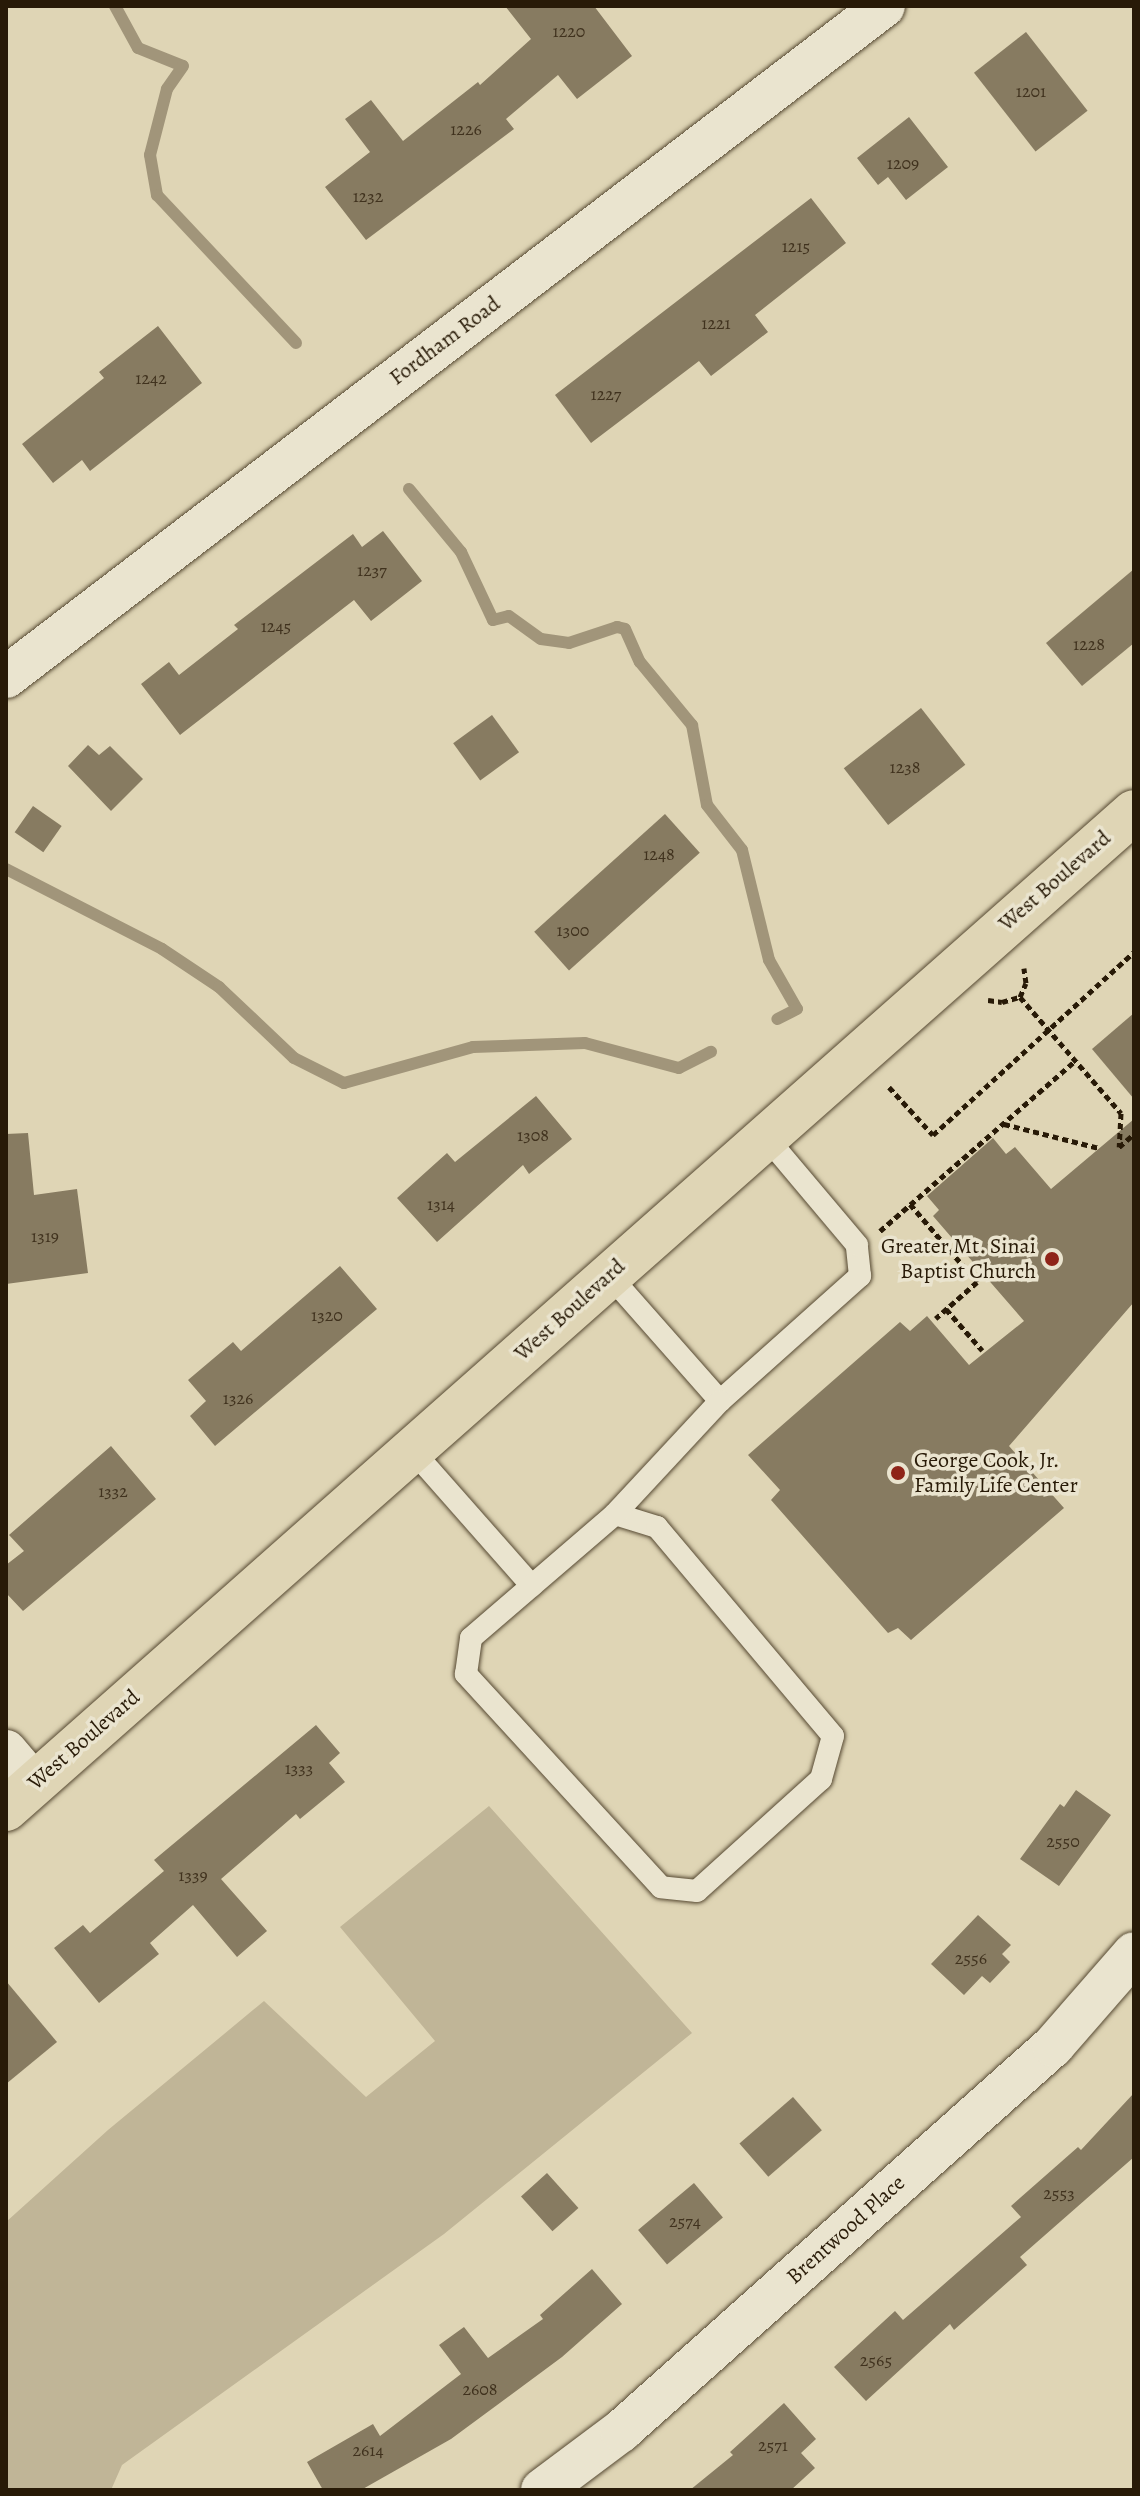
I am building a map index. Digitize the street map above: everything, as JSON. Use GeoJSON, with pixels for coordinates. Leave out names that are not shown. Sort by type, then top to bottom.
{"type":"FeatureCollection","features":[{"type":"Feature","properties":{"kind":"main road","name":"West Boulevard"},"geometry":{"type":"LineString","coordinates":[[20,1797],[1134,812]]}},
{"type":"Feature","properties":{"kind":"street","name":"Fordham Road"},"geometry":{"type":"LineString","coordinates":[[6,677],[884,6]]}},
{"type":"Feature","properties":{"kind":"street"},"geometry":{"type":"LineString","coordinates":[[6,1751],[20,1797]]}},
{"type":"Feature","properties":{"kind":"street","name":"Brentwood Place"},"geometry":{"type":"LineString","coordinates":[[542,2490],[621,2431],[1026,2070],[1101,1994],[1134,1953]]}},
{"type":"Feature","properties":{"kind":"lane"},"geometry":{"type":"LineString","coordinates":[[615,1514],[657,1527],[833,1736],[821,1779],[697,1891],[661,1887],[466,1674],[471,1638],[615,1514],[720,1401],[860,1276],[857,1245],[766,1137]]}},
{"type":"Feature","properties":{"kind":"lane"},"geometry":{"type":"LineString","coordinates":[[609,1275],[720,1401]]}},
{"type":"Feature","properties":{"kind":"lane"},"geometry":{"type":"LineString","coordinates":[[412,1450],[532,1586]]}},
{"type":"Feature","properties":{"kind":"path"},"geometry":{"type":"LineString","coordinates":[[889,1087],[933,1135],[1134,952]]}},
{"type":"Feature","properties":{"kind":"path"},"geometry":{"type":"LineString","coordinates":[[1020,997],[1026,983],[1024,968]]}},
{"type":"Feature","properties":{"kind":"path"},"geometry":{"type":"LineString","coordinates":[[1020,997],[1121,1113],[1119,1147],[1134,1134]]}},
{"type":"Feature","properties":{"kind":"path"},"geometry":{"type":"LineString","coordinates":[[988,1000],[1002,1002],[1020,997]]}},
{"type":"Feature","properties":{"kind":"path"},"geometry":{"type":"LineString","coordinates":[[879,1232],[1076,1060]]}},
{"type":"Feature","properties":{"kind":"path"},"geometry":{"type":"LineString","coordinates":[[1003,1124],[1099,1148]]}},
{"type":"Feature","properties":{"kind":"path"},"geometry":{"type":"LineString","coordinates":[[910,1204],[977,1282],[936,1318]]}},
{"type":"Feature","properties":{"kind":"path"},"geometry":{"type":"LineString","coordinates":[[946,1309],[982,1350]]}},
{"type":"Feature","properties":{"kind":"shaded area"},"geometry":{"type":"Polygon","coordinates":[[[489,1806],[692,2033],[444,2234],[122,2465],[111,2490],[6,2490],[6,2222],[108,2130],[264,2001],[366,2097],[435,2041],[340,1927],[489,1806]]]}},
{"type":"Feature","properties":{"kind":"building"},"geometry":{"type":"Polygon","coordinates":[[[505,6],[594,6],[632,56],[577,99],[558,75],[506,119],[514,129],[366,240],[325,187],[370,152],[345,119],[371,100],[403,141],[478,82],[480,85],[531,39],[505,6]]]}},
{"type":"Feature","properties":{"kind":"building"},"geometry":{"type":"Polygon","coordinates":[[[1026,32],[1088,111],[1036,151],[974,73],[1026,32]]]}},
{"type":"Feature","properties":{"kind":"building"},"geometry":{"type":"Polygon","coordinates":[[[909,117],[948,167],[906,200],[888,177],[878,185],[857,158],[909,117]]]}},
{"type":"Feature","properties":{"kind":"building"},"geometry":{"type":"Polygon","coordinates":[[[811,198],[846,243],[755,315],[768,332],[711,376],[699,361],[591,443],[555,395],[811,198]]]}},
{"type":"Feature","properties":{"kind":"building"},"geometry":{"type":"Polygon","coordinates":[[[158,326],[202,383],[90,471],[82,460],[53,483],[22,444],[104,378],[99,372],[158,326]]]}},
{"type":"Feature","properties":{"kind":"building"},"geometry":{"type":"Polygon","coordinates":[[[383,531],[422,581],[371,621],[354,600],[180,735],[141,684],[169,662],[179,675],[238,629],[234,625],[353,534],[362,547],[383,531]]]}},
{"type":"Feature","properties":{"kind":"building"},"geometry":{"type":"Polygon","coordinates":[[[1134,569],[1134,643],[1082,686],[1046,643],[1134,569]]]}},
{"type":"Feature","properties":{"kind":"building"},"geometry":{"type":"Polygon","coordinates":[[[921,708],[965,765],[888,825],[844,768],[921,708]]]}},
{"type":"Feature","properties":{"kind":"building"},"geometry":{"type":"Polygon","coordinates":[[[492,715],[519,752],[480,780],[453,743],[492,715]]]}},
{"type":"Feature","properties":{"kind":"building"},"geometry":{"type":"Polygon","coordinates":[[[88,745],[99,755],[110,746],[143,779],[111,811],[68,766],[88,745]]]}},
{"type":"Feature","properties":{"kind":"building"},"geometry":{"type":"Polygon","coordinates":[[[33,806],[62,826],[43,852],[15,832],[33,806]]]}},
{"type":"Feature","properties":{"kind":"building"},"geometry":{"type":"Polygon","coordinates":[[[665,814],[700,853],[569,970],[534,932],[665,814]]]}},
{"type":"Feature","properties":{"kind":"building"},"geometry":{"type":"Polygon","coordinates":[[[1134,1013],[1134,1099],[1092,1049],[1134,1013]]]}},
{"type":"Feature","properties":{"kind":"building"},"geometry":{"type":"Polygon","coordinates":[[[536,1096],[572,1139],[529,1174],[523,1165],[437,1242],[397,1198],[447,1153],[455,1162],[536,1096]]]}},
{"type":"Feature","properties":{"kind":"building","name":"George Cook, Jr. Family Life Center"},"geometry":{"type":"Polygon","coordinates":[[[1134,1119],[1134,1302],[1009,1446],[1064,1508],[911,1640],[898,1628],[888,1633],[771,1500],[780,1490],[748,1455],[900,1322],[910,1331],[927,1316],[969,1365],[1024,1321],[933,1216],[939,1210],[927,1196],[993,1138],[1006,1154],[1015,1147],[1051,1189],[1134,1119]]]}},
{"type":"Feature","properties":{"kind":"building"},"geometry":{"type":"Polygon","coordinates":[[[28,1133],[34,1195],[77,1189],[88,1273],[6,1284],[6,1134],[28,1133]]]}},
{"type":"Feature","properties":{"kind":"building"},"geometry":{"type":"Polygon","coordinates":[[[340,1266],[377,1309],[215,1446],[190,1416],[206,1401],[188,1380],[233,1342],[241,1351],[340,1266]]]}},
{"type":"Feature","properties":{"kind":"building"},"geometry":{"type":"Polygon","coordinates":[[[111,1446],[156,1499],[23,1611],[6,1593],[6,1565],[24,1551],[9,1535],[111,1446]]]}},
{"type":"Feature","properties":{"kind":"building"},"geometry":{"type":"Polygon","coordinates":[[[316,1725],[340,1753],[329,1763],[345,1782],[300,1819],[296,1814],[221,1879],[267,1931],[237,1957],[193,1905],[150,1943],[159,1954],[99,2003],[54,1948],[83,1925],[90,1933],[164,1871],[154,1860],[316,1725]]]}},
{"type":"Feature","properties":{"kind":"building"},"geometry":{"type":"Polygon","coordinates":[[[1076,1790],[1111,1815],[1059,1886],[1020,1859],[1060,1804],[1064,1807],[1076,1790]]]}},
{"type":"Feature","properties":{"kind":"building"},"geometry":{"type":"Polygon","coordinates":[[[978,1915],[1011,1945],[1002,1954],[1010,1962],[990,1983],[982,1976],[964,1995],[931,1964],[978,1915]]]}},
{"type":"Feature","properties":{"kind":"building"},"geometry":{"type":"Polygon","coordinates":[[[6,1981],[57,2042],[6,2084],[6,1981]]]}},
{"type":"Feature","properties":{"kind":"building"},"geometry":{"type":"Polygon","coordinates":[[[1134,2093],[1134,2157],[1020,2257],[1027,2265],[954,2330],[950,2324],[866,2401],[834,2367],[895,2311],[903,2320],[1021,2217],[1011,2206],[1078,2147],[1081,2150],[1134,2093]]]}},
{"type":"Feature","properties":{"kind":"building"},"geometry":{"type":"Polygon","coordinates":[[[793,2097],[822,2130],[768,2177],[739,2144],[793,2097]]]}},
{"type":"Feature","properties":{"kind":"building"},"geometry":{"type":"Polygon","coordinates":[[[547,2173],[578,2208],[552,2231],[521,2196],[547,2173]]]}},
{"type":"Feature","properties":{"kind":"building"},"geometry":{"type":"Polygon","coordinates":[[[694,2183],[723,2217],[667,2264],[638,2230],[694,2183]]]}},
{"type":"Feature","properties":{"kind":"building"},"geometry":{"type":"Polygon","coordinates":[[[592,2269],[622,2304],[562,2357],[451,2439],[361,2490],[323,2490],[307,2462],[373,2424],[380,2436],[461,2374],[439,2345],[464,2327],[488,2358],[543,2319],[540,2315],[592,2269]]]}},
{"type":"Feature","properties":{"kind":"building"},"geometry":{"type":"Polygon","coordinates":[[[784,2403],[816,2439],[801,2453],[815,2468],[791,2490],[690,2490],[733,2455],[730,2452],[784,2403]]]}},
{"type":"Feature","properties":{"kind":"waterway"},"geometry":{"type":"LineString","coordinates":[[115,6],[138,48],[183,66],[167,89],[150,155],[157,195],[296,343]]}},
{"type":"Feature","properties":{"kind":"waterway"},"geometry":{"type":"LineString","coordinates":[[409,489],[461,552],[493,620],[509,616],[541,639],[569,643],[617,627],[625,629],[640,662],[692,725],[707,805],[742,850],[769,960],[797,1009],[777,1019]]}},
{"type":"Feature","properties":{"kind":"waterway"},"geometry":{"type":"LineString","coordinates":[[6,869],[162,949],[219,987],[294,1058],[344,1083],[473,1047],[585,1043],[679,1068],[711,1052]]}},
{"type":"Feature","properties":{"kind":"place","name":"Greater Mt. Sinai Baptist Church"},"geometry":{"type":"Point","coordinates":[1052,1259]}},
{"type":"Feature","properties":{"kind":"place","name":"George Cook, Jr. Family Life Center"},"geometry":{"type":"Point","coordinates":[898,1473]}}]}
